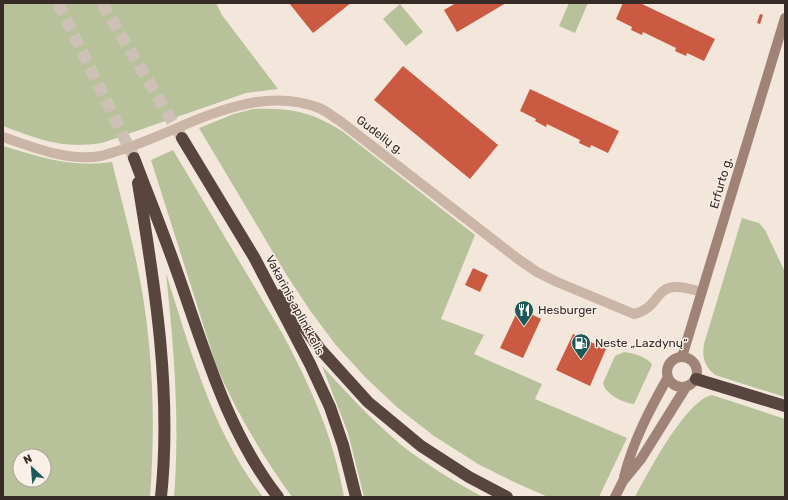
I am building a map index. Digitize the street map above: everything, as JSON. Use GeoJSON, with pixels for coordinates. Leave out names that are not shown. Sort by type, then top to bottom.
{"type":"FeatureCollection","features":[{"type":"Feature","properties":{"kind":"highway","name":"Vakarinis aplinkkelis"},"geometry":{"type":"LineString","coordinates":[[182,138],[254,257],[310,364],[330,407],[343,445],[356,497]]}},
{"type":"Feature","properties":{"kind":"highway"},"geometry":{"type":"LineString","coordinates":[[161,497],[165,428],[159,329],[152,269],[134,158],[176,269],[206,360],[235,424],[253,458],[278,497]]}},
{"type":"Feature","properties":{"kind":"highway"},"geometry":{"type":"LineString","coordinates":[[254,257],[320,349],[368,402],[421,446],[469,477],[507,497]]}},
{"type":"Feature","properties":{"kind":"highway"},"geometry":{"type":"LineString","coordinates":[[696,379],[785,406]]}},
{"type":"Feature","properties":{"kind":"street","name":"Erfurto g."},"geometry":{"type":"LineString","coordinates":[[682,357],[759,98],[785,18]]}},
{"type":"Feature","properties":{"kind":"street","name":"Gudelių g."},"geometry":{"type":"LineString","coordinates":[[3,137],[52,152],[75,156],[100,156],[142,142],[224,110],[250,103],[280,101],[300,103],[320,109],[340,122],[518,259],[537,272],[556,282],[634,314],[647,310],[666,289],[673,287],[684,287],[702,292]]}},
{"type":"Feature","properties":{"kind":"street"},"geometry":{"type":"LineString","coordinates":[[623,481],[641,459],[686,387],[696,379],[697,367],[689,358],[682,357],[672,361],[667,371],[668,377],[674,385],[686,387]]}},
{"type":"Feature","properties":{"kind":"street"},"geometry":{"type":"LineString","coordinates":[[615,497],[623,481],[630,455],[643,421],[668,377]]}},
{"type":"Feature","properties":{"kind":"green space"},"geometry":{"type":"Polygon","coordinates":[[[3,3],[216,3],[222,15],[278,89],[246,93],[102,143],[75,145],[40,139],[3,126],[3,3]]]}},
{"type":"Feature","properties":{"kind":"green space"},"geometry":{"type":"Polygon","coordinates":[[[569,3],[588,3],[575,33],[559,26],[569,3]]]}},
{"type":"Feature","properties":{"kind":"green space"},"geometry":{"type":"Polygon","coordinates":[[[400,4],[423,32],[406,46],[383,19],[400,4]]]}},
{"type":"Feature","properties":{"kind":"green space"},"geometry":{"type":"Polygon","coordinates":[[[253,109],[289,110],[309,115],[330,124],[342,131],[475,235],[441,319],[484,335],[474,354],[542,384],[535,399],[627,438],[599,497],[548,497],[478,464],[434,436],[398,408],[365,377],[335,344],[309,309],[286,274],[199,128],[234,114],[253,109]]]}},
{"type":"Feature","properties":{"kind":"green space"},"geometry":{"type":"Polygon","coordinates":[[[3,146],[56,160],[83,164],[112,162],[136,260],[146,319],[152,378],[153,408],[150,497],[3,497],[3,146]]]}},
{"type":"Feature","properties":{"kind":"green space"},"geometry":{"type":"Polygon","coordinates":[[[173,150],[282,333],[302,372],[320,412],[340,475],[344,497],[292,497],[260,449],[232,400],[216,365],[151,160],[173,150]]]}},
{"type":"Feature","properties":{"kind":"green space"},"geometry":{"type":"Polygon","coordinates":[[[742,218],[759,223],[765,230],[785,272],[785,397],[715,375],[706,365],[703,353],[704,344],[742,218]]]}},
{"type":"Feature","properties":{"kind":"green space"},"geometry":{"type":"Polygon","coordinates":[[[166,273],[194,360],[217,418],[230,446],[245,472],[263,497],[174,497],[176,469],[175,385],[166,273]]]}},
{"type":"Feature","properties":{"kind":"green space"},"geometry":{"type":"Polygon","coordinates":[[[624,352],[636,354],[650,362],[652,365],[634,404],[625,402],[615,397],[607,391],[603,383],[615,356],[624,352]]]}},
{"type":"Feature","properties":{"kind":"green space"},"geometry":{"type":"Polygon","coordinates":[[[322,366],[370,416],[400,444],[440,472],[483,497],[364,497],[348,433],[322,366]]]}},
{"type":"Feature","properties":{"kind":"green space"},"geometry":{"type":"Polygon","coordinates":[[[712,395],[785,419],[785,497],[635,497],[658,455],[680,423],[702,400],[712,395]]]}},
{"type":"Feature","properties":{"kind":"building"},"geometry":{"type":"Polygon","coordinates":[[[289,3],[351,3],[313,33],[289,3]]]}},
{"type":"Feature","properties":{"kind":"building"},"geometry":{"type":"Polygon","coordinates":[[[456,3],[506,3],[457,32],[444,10],[456,3]]]}},
{"type":"Feature","properties":{"kind":"building"},"geometry":{"type":"Polygon","coordinates":[[[623,3],[640,3],[715,39],[704,61],[687,53],[686,56],[675,51],[676,48],[643,32],[642,35],[631,30],[632,27],[616,19],[623,3]]]}},
{"type":"Feature","properties":{"kind":"building"},"geometry":{"type":"Polygon","coordinates":[[[760,14],[763,15],[760,24],[757,23],[760,14]]]}},
{"type":"Feature","properties":{"kind":"building"},"geometry":{"type":"Polygon","coordinates":[[[403,66],[498,145],[470,179],[374,100],[403,66]]]}},
{"type":"Feature","properties":{"kind":"building"},"geometry":{"type":"Polygon","coordinates":[[[530,89],[619,131],[608,153],[591,145],[590,148],[579,143],[580,140],[547,124],[546,127],[535,121],[536,119],[520,111],[530,89]]]}},
{"type":"Feature","properties":{"kind":"building"},"geometry":{"type":"Polygon","coordinates":[[[473,268],[488,275],[480,292],[465,285],[473,268]]]}},
{"type":"Feature","properties":{"kind":"building","name":"Hesburger"},"geometry":{"type":"Polygon","coordinates":[[[519,308],[541,319],[523,358],[500,348],[519,308]]]}},
{"type":"Feature","properties":{"kind":"building"},"geometry":{"type":"Polygon","coordinates":[[[573,334],[606,349],[590,386],[556,370],[573,334]]]}},
{"type":"Feature","properties":{"kind":"tunnel"},"geometry":{"type":"LineString","coordinates":[[58,3],[134,158]]}},
{"type":"Feature","properties":{"kind":"tunnel"},"geometry":{"type":"LineString","coordinates":[[102,3],[182,138]]}},
{"type":"Feature","properties":{"kind":"place","name":"Hesburger"},"geometry":{"type":"Point","coordinates":[524,327]}},
{"type":"Feature","properties":{"kind":"place","name":"Neste „Lazdynų“"},"geometry":{"type":"Point","coordinates":[581,360]}}]}
